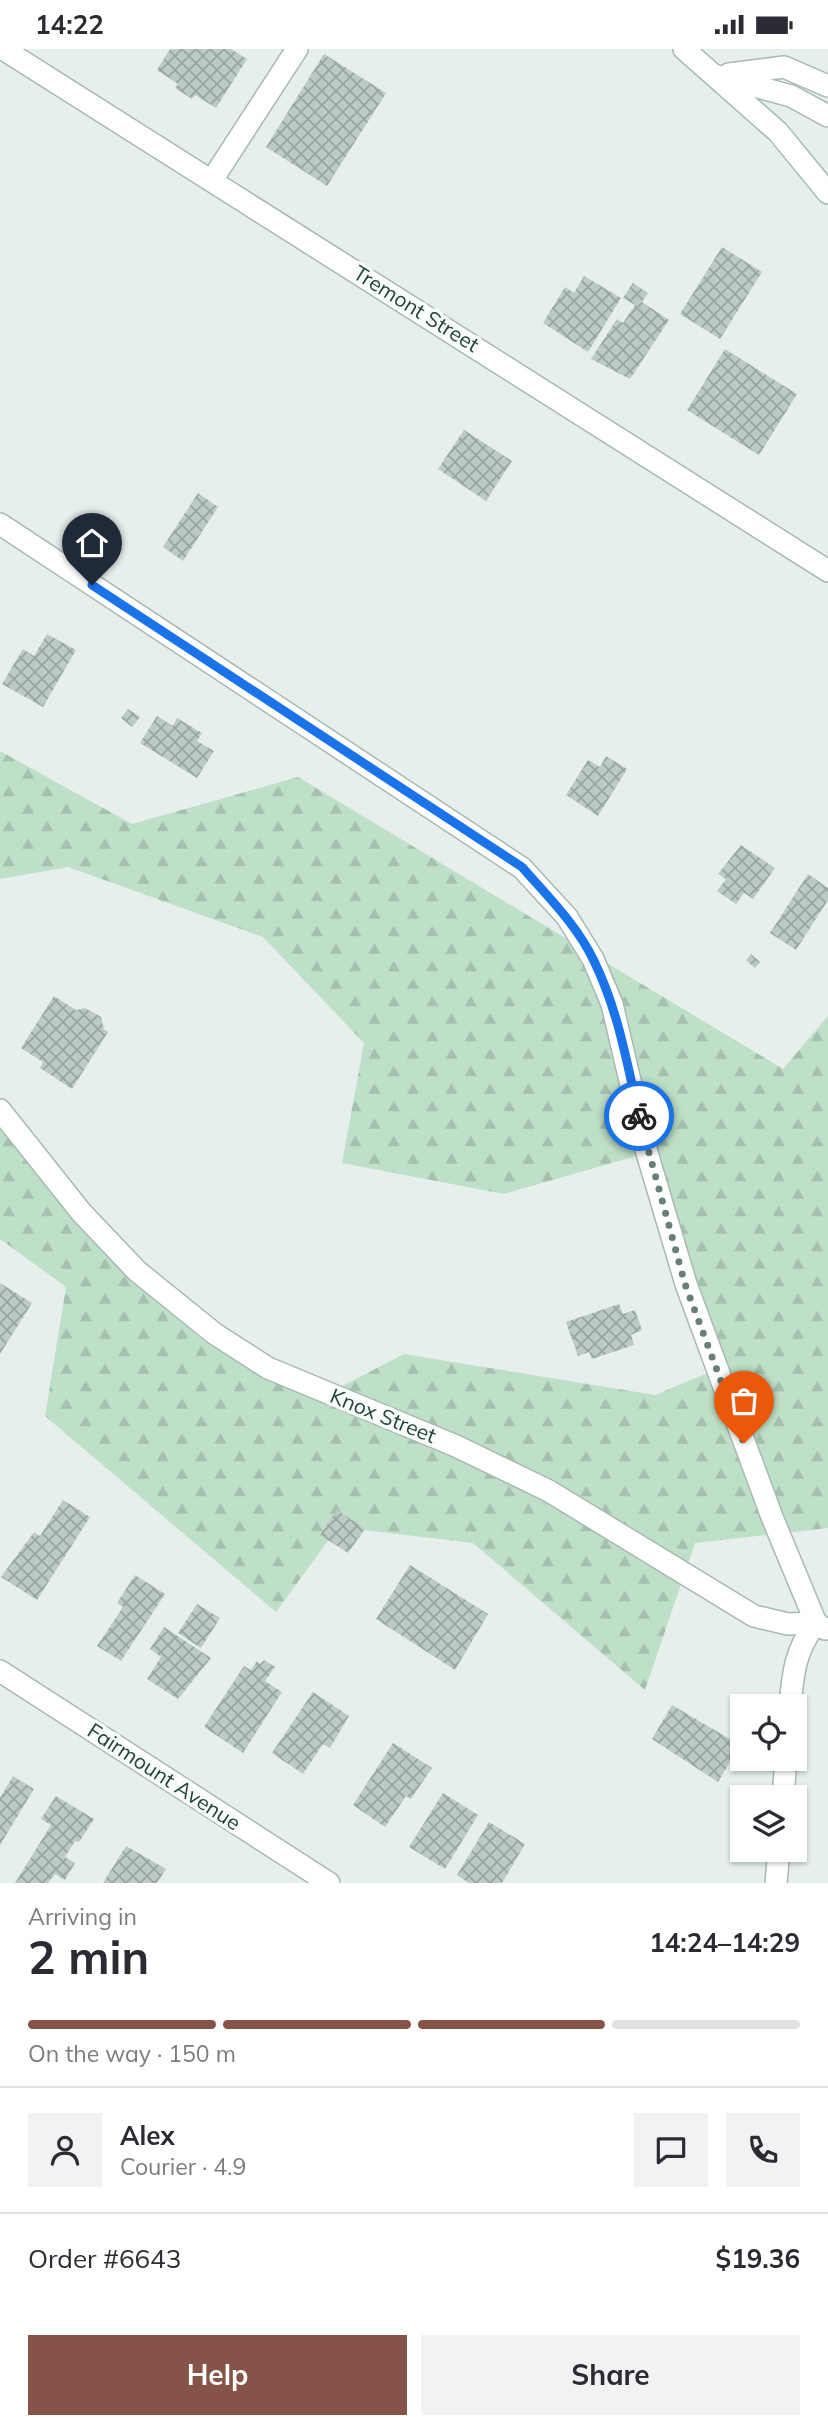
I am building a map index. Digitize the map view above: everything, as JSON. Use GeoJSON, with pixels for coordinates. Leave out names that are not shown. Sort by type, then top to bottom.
{"type":"FeatureCollection","features":[{"type":"Feature","properties":{"kind":"street","name":"Tremont Street"},"geometry":{"type":"LineString","coordinates":[[3,49],[828,571]]}},
{"type":"Feature","properties":{"kind":"street"},"geometry":{"type":"LineString","coordinates":[[212,180],[297,49]]}},
{"type":"Feature","properties":{"kind":"street"},"geometry":{"type":"LineString","coordinates":[[684,49],[778,132],[828,193]]}},
{"type":"Feature","properties":{"kind":"street"},"geometry":{"type":"LineString","coordinates":[[717,76],[784,67],[828,86]]}},
{"type":"Feature","properties":{"kind":"street"},"geometry":{"type":"LineString","coordinates":[[717,76],[791,96],[828,116]]}},
{"type":"Feature","properties":{"kind":"street"},"geometry":{"type":"LineString","coordinates":[[0,524],[522,867],[567,917],[593,959],[612,1004],[647,1153],[685,1284],[772,1517],[822,1627],[802,1642],[793,1664],[791,1694]]}},
{"type":"Feature","properties":{"kind":"street","name":"Knox Street"},"geometry":{"type":"LineString","coordinates":[[0,1110],[81,1212],[137,1271],[215,1334],[257,1361],[328,1394],[456,1446],[549,1491],[754,1616],[788,1624],[822,1627]]}},
{"type":"Feature","properties":{"kind":"street","name":"Fairmount Avenue"},"geometry":{"type":"LineString","coordinates":[[0,1671],[329,1883]]}},
{"type":"Feature","properties":{"kind":"street"},"geometry":{"type":"LineString","coordinates":[[776,1883],[778,1862]]}},
{"type":"Feature","properties":{"kind":"green space"},"geometry":{"type":"Polygon","coordinates":[[[0,751],[132,824],[298,777],[783,1069],[828,1016],[828,1528],[695,1543],[645,1690],[473,1543],[338,1527],[276,1612],[45,1416],[66,1287],[0,1239],[0,1110],[81,1212],[215,1334],[327,1394],[404,1354],[655,1395],[717,1369],[647,1153],[504,1194],[342,1163],[364,1043],[263,937],[68,867],[0,879],[0,751]]]}},
{"type":"Feature","properties":{"kind":"building"},"geometry":{"type":"Polygon","coordinates":[[[170,49],[231,49],[247,59],[216,108],[195,95],[192,99],[175,88],[178,84],[157,70],[170,49]]]}},
{"type":"Feature","properties":{"kind":"building"},"geometry":{"type":"Polygon","coordinates":[[[324,54],[386,93],[327,186],[266,147],[324,54]]]}},
{"type":"Feature","properties":{"kind":"building"},"geometry":{"type":"Polygon","coordinates":[[[722,247],[762,272],[720,339],[680,314],[722,247]]]}},
{"type":"Feature","properties":{"kind":"building"},"geometry":{"type":"Polygon","coordinates":[[[584,276],[621,298],[588,352],[543,323],[565,287],[574,293],[584,276]]]}},
{"type":"Feature","properties":{"kind":"building"},"geometry":{"type":"Polygon","coordinates":[[[633,283],[648,293],[642,302],[669,320],[630,379],[591,359],[617,319],[623,323],[635,305],[623,298],[633,283]]]}},
{"type":"Feature","properties":{"kind":"building"},"geometry":{"type":"Polygon","coordinates":[[[725,349],[797,394],[759,455],[687,410],[725,349]]]}},
{"type":"Feature","properties":{"kind":"building"},"geometry":{"type":"Polygon","coordinates":[[[464,430],[512,461],[486,501],[438,469],[464,430]]]}},
{"type":"Feature","properties":{"kind":"building"},"geometry":{"type":"Polygon","coordinates":[[[198,493],[218,507],[183,561],[163,547],[198,493]]]}},
{"type":"Feature","properties":{"kind":"building"},"geometry":{"type":"Polygon","coordinates":[[[47,634],[76,650],[43,707],[2,684],[23,649],[34,656],[47,634]]]}},
{"type":"Feature","properties":{"kind":"building"},"geometry":{"type":"Polygon","coordinates":[[[128,709],[140,717],[132,727],[121,718],[128,709]]]}},
{"type":"Feature","properties":{"kind":"building"},"geometry":{"type":"Polygon","coordinates":[[[157,716],[173,726],[177,718],[202,733],[197,741],[214,751],[197,778],[140,743],[157,716]]]}},
{"type":"Feature","properties":{"kind":"building"},"geometry":{"type":"Polygon","coordinates":[[[606,756],[627,769],[598,816],[566,795],[588,760],[600,767],[606,756]]]}},
{"type":"Feature","properties":{"kind":"building"},"geometry":{"type":"Polygon","coordinates":[[[741,845],[775,868],[753,899],[744,893],[736,904],[717,891],[726,879],[718,874],[741,845]]]}},
{"type":"Feature","properties":{"kind":"building"},"geometry":{"type":"Polygon","coordinates":[[[808,874],[828,888],[828,900],[796,950],[770,933],[808,874]]]}},
{"type":"Feature","properties":{"kind":"building"},"geometry":{"type":"Polygon","coordinates":[[[751,954],[760,962],[755,968],[746,960],[751,954]]]}},
{"type":"Feature","properties":{"kind":"building"},"geometry":{"type":"Polygon","coordinates":[[[54,996],[76,1010],[85,1008],[101,1017],[104,1029],[108,1032],[72,1089],[40,1068],[43,1062],[21,1048],[54,996]]]}},
{"type":"Feature","properties":{"kind":"building"},"geometry":{"type":"Polygon","coordinates":[[[0,1283],[32,1303],[0,1354],[0,1283]]]}},
{"type":"Feature","properties":{"kind":"building"},"geometry":{"type":"Polygon","coordinates":[[[619,1304],[623,1314],[635,1310],[642,1330],[631,1335],[634,1345],[592,1359],[589,1352],[578,1356],[566,1322],[619,1304]]]}},
{"type":"Feature","properties":{"kind":"building"},"geometry":{"type":"Polygon","coordinates":[[[63,1500],[90,1517],[37,1600],[1,1577],[34,1532],[40,1536],[63,1500]]]}},
{"type":"Feature","properties":{"kind":"building"},"geometry":{"type":"Polygon","coordinates":[[[337,1510],[365,1529],[348,1553],[320,1535],[337,1510]]]}},
{"type":"Feature","properties":{"kind":"building"},"geometry":{"type":"Polygon","coordinates":[[[410,1565],[488,1614],[455,1670],[376,1619],[410,1565]]]}},
{"type":"Feature","properties":{"kind":"building"},"geometry":{"type":"Polygon","coordinates":[[[135,1575],[165,1594],[121,1661],[97,1646],[123,1607],[117,1603],[135,1575]]]}},
{"type":"Feature","properties":{"kind":"building"},"geometry":{"type":"Polygon","coordinates":[[[197,1604],[220,1618],[201,1648],[178,1633],[197,1604]]]}},
{"type":"Feature","properties":{"kind":"building"},"geometry":{"type":"Polygon","coordinates":[[[164,1627],[211,1658],[178,1699],[147,1679],[161,1657],[150,1649],[164,1627]]]}},
{"type":"Feature","properties":{"kind":"building"},"geometry":{"type":"Polygon","coordinates":[[[264,1660],[275,1667],[265,1681],[282,1692],[243,1753],[204,1727],[244,1666],[251,1670],[257,1661],[260,1664],[264,1660]]]}},
{"type":"Feature","properties":{"kind":"building"},"geometry":{"type":"Polygon","coordinates":[[[313,1692],[349,1716],[330,1748],[323,1744],[303,1774],[272,1753],[313,1692]]]}},
{"type":"Feature","properties":{"kind":"building"},"geometry":{"type":"Polygon","coordinates":[[[672,1705],[730,1739],[730,1762],[718,1782],[652,1739],[672,1705]]]}},
{"type":"Feature","properties":{"kind":"building"},"geometry":{"type":"Polygon","coordinates":[[[393,1743],[432,1768],[411,1799],[406,1796],[385,1827],[353,1805],[393,1743]]]}},
{"type":"Feature","properties":{"kind":"building"},"geometry":{"type":"Polygon","coordinates":[[[13,1776],[34,1789],[0,1845],[0,1798],[13,1776]]]}},
{"type":"Feature","properties":{"kind":"building"},"geometry":{"type":"Polygon","coordinates":[[[443,1793],[478,1815],[445,1869],[409,1847],[443,1793]]]}},
{"type":"Feature","properties":{"kind":"building"},"geometry":{"type":"Polygon","coordinates":[[[56,1796],[94,1819],[65,1857],[75,1863],[65,1880],[55,1874],[48,1883],[15,1883],[51,1825],[41,1819],[56,1796]]]}},
{"type":"Feature","properties":{"kind":"building"},"geometry":{"type":"Polygon","coordinates":[[[489,1822],[525,1844],[502,1883],[469,1883],[457,1875],[489,1822]]]}},
{"type":"Feature","properties":{"kind":"building"},"geometry":{"type":"Polygon","coordinates":[[[126,1846],[166,1869],[157,1883],[103,1883],[126,1846]]]}},
{"type":"Feature","properties":{"kind":"way so far"},"geometry":{"type":"LineString","coordinates":[[639,1116],[685,1284],[744,1443]]}},
{"type":"Feature","properties":{"kind":"route"},"geometry":{"type":"LineString","coordinates":[[92,585],[522,867],[567,917],[593,959],[612,1004],[639,1116]]}}]}
